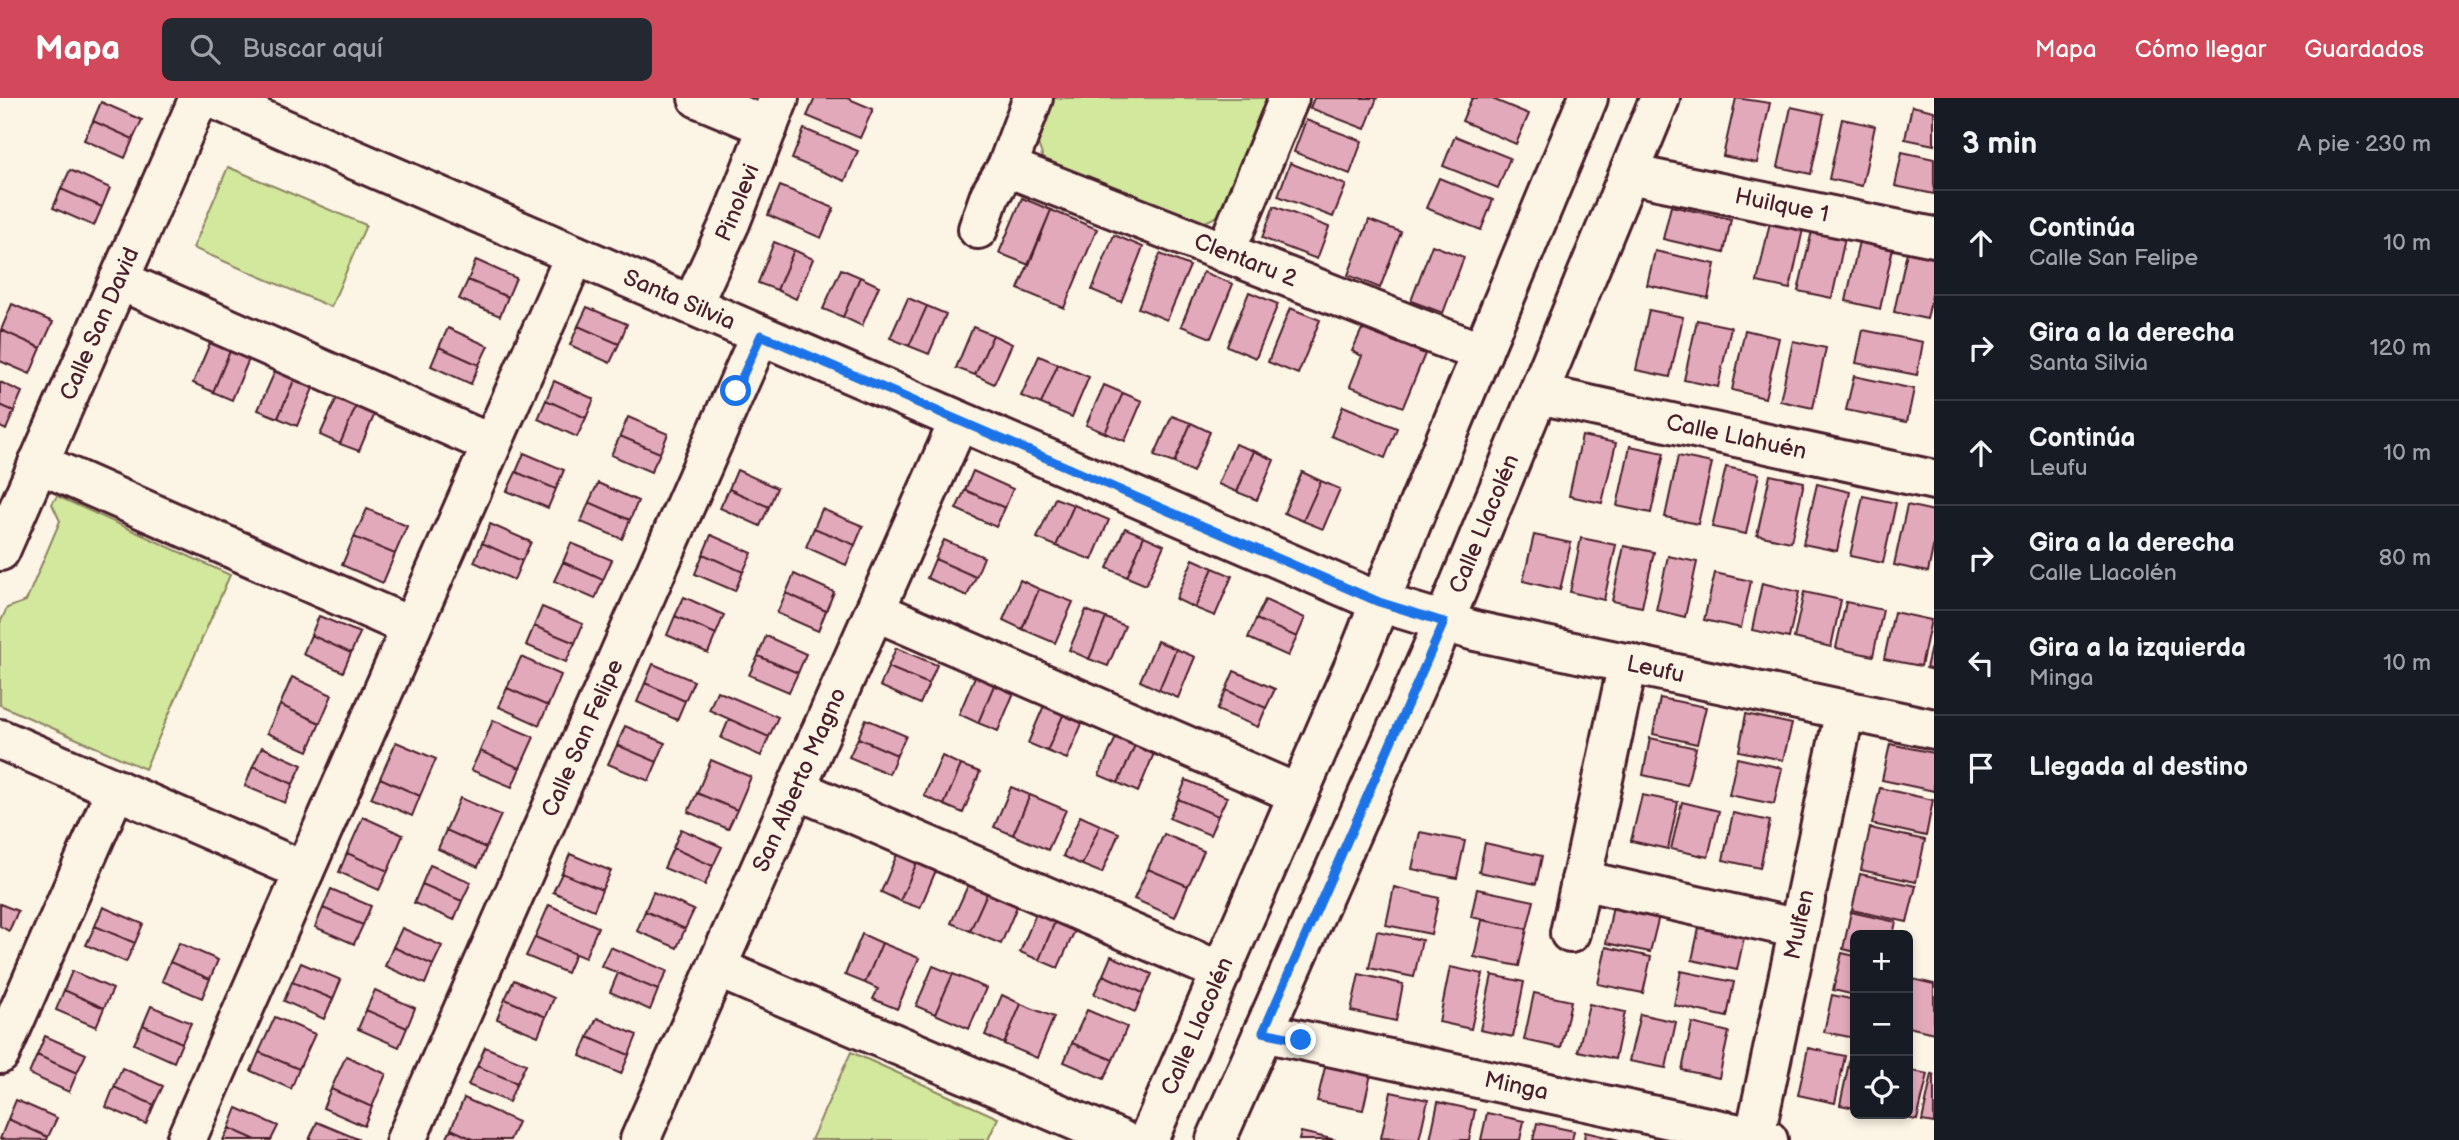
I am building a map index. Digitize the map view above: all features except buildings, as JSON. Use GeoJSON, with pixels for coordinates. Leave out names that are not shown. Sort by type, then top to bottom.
{"type":"FeatureCollection","features":[{"type":"Feature","properties":{"kind":"street","name":"Calle San David"},"geometry":{"type":"LineString","coordinates":[[0,551],[199,98]]}},
{"type":"Feature","properties":{"kind":"street","name":"Santa Silvia"},"geometry":{"type":"LineString","coordinates":[[212,98],[1379,602]]}},
{"type":"Feature","properties":{"kind":"street"},"geometry":{"type":"LineString","coordinates":[[698,98],[773,112]]}},
{"type":"Feature","properties":{"kind":"street"},"geometry":{"type":"LineString","coordinates":[[978,229],[990,195],[1007,167],[1033,98]]}},
{"type":"Feature","properties":{"kind":"street"},"geometry":{"type":"LineString","coordinates":[[1225,253],[1289,98]]}},
{"type":"Feature","properties":{"kind":"street","name":"Calle Llacolén"},"geometry":{"type":"LineString","coordinates":[[1148,1140],[1298,794],[1588,98]]}},
{"type":"Feature","properties":{"kind":"street","name":"Calle Llacolén"},"geometry":{"type":"LineString","coordinates":[[1216,1140],[1444,622],[1660,98]]}},
{"type":"Feature","properties":{"kind":"street","name":"Pinolevi"},"geometry":{"type":"LineString","coordinates":[[692,305],[721,244],[773,112]]}},
{"type":"Feature","properties":{"kind":"street","name":"Clentaru 2"},"geometry":{"type":"LineString","coordinates":[[1007,167],[1482,353]]}},
{"type":"Feature","properties":{"kind":"street","name":"Huilque 1"},"geometry":{"type":"LineString","coordinates":[[1629,174],[1934,237]]}},
{"type":"Feature","properties":{"kind":"street"},"geometry":{"type":"LineString","coordinates":[[186,1140],[575,255]]}},
{"type":"Feature","properties":{"kind":"street"},"geometry":{"type":"LineString","coordinates":[[119,280],[491,444]]}},
{"type":"Feature","properties":{"kind":"street","name":"Calle San Felipe"},"geometry":{"type":"LineString","coordinates":[[406,1140],[761,335]]}},
{"type":"Feature","properties":{"kind":"street","name":"Calle Llahuén"},"geometry":{"type":"LineString","coordinates":[[1538,394],[1932,470]]}},
{"type":"Feature","properties":{"kind":"street","name":"San Alberto Magno"},"geometry":{"type":"LineString","coordinates":[[643,1139],[959,421]]}},
{"type":"Feature","properties":{"kind":"street"},"geometry":{"type":"LineString","coordinates":[[38,463],[411,627]]}},
{"type":"Feature","properties":{"kind":"street","name":"Leufu"},"geometry":{"type":"LineString","coordinates":[[1379,602],[1444,622],[1934,729]]}},
{"type":"Feature","properties":{"kind":"street"},"geometry":{"type":"LineString","coordinates":[[875,611],[1298,794]]}},
{"type":"Feature","properties":{"kind":"street"},"geometry":{"type":"LineString","coordinates":[[1570,933],[1628,663]]}},
{"type":"Feature","properties":{"kind":"street","name":"Mulfen"},"geometry":{"type":"LineString","coordinates":[[1759,1139],[1845,710]]}},
{"type":"Feature","properties":{"kind":"street"},"geometry":{"type":"LineString","coordinates":[[0,739],[304,871]]}},
{"type":"Feature","properties":{"kind":"street"},"geometry":{"type":"LineString","coordinates":[[0,1054],[116,789]]}},
{"type":"Feature","properties":{"kind":"street"},"geometry":{"type":"LineString","coordinates":[[796,789],[1222,972]]}},
{"type":"Feature","properties":{"kind":"street"},"geometry":{"type":"LineString","coordinates":[[1581,880],[1799,929]]}},
{"type":"Feature","properties":{"kind":"street"},"geometry":{"type":"LineString","coordinates":[[717,968],[1121,1140]]}},
{"type":"Feature","properties":{"kind":"street","name":"Minga"},"geometry":{"type":"LineString","coordinates":[[1263,1032],[1759,1139]]}},
{"type":"Feature","properties":{"kind":"green space"},"geometry":{"type":"Polygon","coordinates":[[[1053,98],[1269,98],[1231,210],[1203,223],[1055,169],[1043,158],[1036,138],[1053,98]]]}},
{"type":"Feature","properties":{"kind":"green space"},"geometry":{"type":"Polygon","coordinates":[[[228,167],[366,225],[331,307],[193,248],[228,167]]]}},
{"type":"Feature","properties":{"kind":"green space"},"geometry":{"type":"Polygon","coordinates":[[[57,496],[230,575],[145,769],[0,705],[0,623],[7,608],[26,601],[60,521],[52,504],[57,496]]]}},
{"type":"Feature","properties":{"kind":"green space"},"geometry":{"type":"Polygon","coordinates":[[[851,1052],[998,1118],[988,1140],[811,1140],[851,1052]]]}},
{"type":"Feature","properties":{"kind":"route"},"geometry":{"type":"LineString","coordinates":[[736,391],[761,335],[1379,602],[1444,622],[1263,1032],[1301,1040]]}}]}
